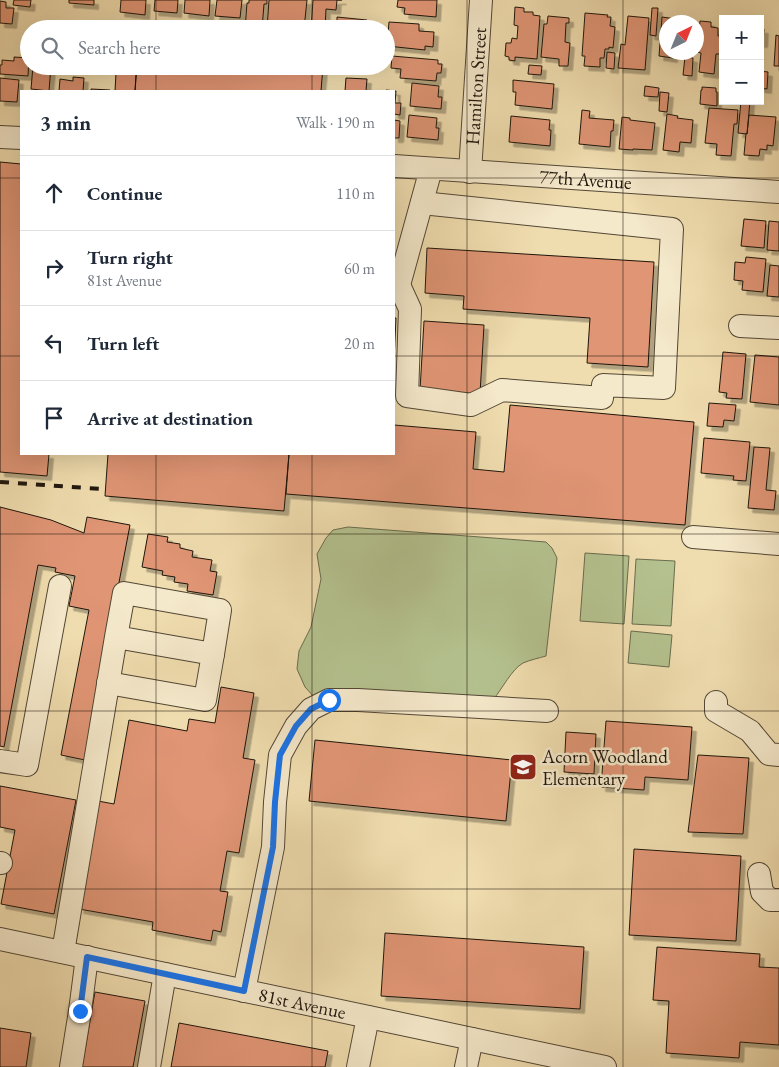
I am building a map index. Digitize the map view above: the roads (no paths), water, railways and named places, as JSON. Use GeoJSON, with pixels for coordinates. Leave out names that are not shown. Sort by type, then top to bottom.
{"type":"FeatureCollection","features":[{"type":"Feature","properties":{"kind":"street","name":"Hamilton Street"},"geometry":{"type":"LineString","coordinates":[[470,172],[481,0]]}},
{"type":"Feature","properties":{"kind":"street"},"geometry":{"type":"LineString","coordinates":[[0,137],[20,138]]}},
{"type":"Feature","properties":{"kind":"street","name":"77th Avenue"},"geometry":{"type":"LineString","coordinates":[[395,166],[779,192]]}},
{"type":"Feature","properties":{"kind":"street"},"geometry":{"type":"LineString","coordinates":[[422,203],[672,229],[664,388],[603,384],[602,398],[502,390],[471,405],[406,396],[410,308],[397,285],[422,203],[430,169]]}},
{"type":"Feature","properties":{"kind":"street"},"geometry":{"type":"LineString","coordinates":[[740,326],[779,328]]}},
{"type":"Feature","properties":{"kind":"street"},"geometry":{"type":"LineString","coordinates":[[693,537],[779,544]]}},
{"type":"Feature","properties":{"kind":"street"},"geometry":{"type":"LineString","coordinates":[[0,761],[27,766],[60,586]]}},
{"type":"Feature","properties":{"kind":"street"},"geometry":{"type":"LineString","coordinates":[[63,952],[108,683],[124,593],[220,610],[205,700],[108,683]]}},
{"type":"Feature","properties":{"kind":"street"},"geometry":{"type":"LineString","coordinates":[[116,637],[213,654]]}},
{"type":"Feature","properties":{"kind":"street"},"geometry":{"type":"LineString","coordinates":[[244,991],[273,847],[280,755],[296,726],[311,709],[329,700],[358,700],[547,711]]}},
{"type":"Feature","properties":{"kind":"street"},"geometry":{"type":"LineString","coordinates":[[716,702],[716,711],[750,731],[769,754],[779,755]]}},
{"type":"Feature","properties":{"kind":"street"},"geometry":{"type":"LineString","coordinates":[[759,874],[762,892],[770,900],[779,900]]}},
{"type":"Feature","properties":{"kind":"street","name":"81st Avenue"},"geometry":{"type":"LineString","coordinates":[[0,939],[605,1067]]}},
{"type":"Feature","properties":{"kind":"street"},"geometry":{"type":"LineString","coordinates":[[70,1067],[87,957]]}},
{"type":"Feature","properties":{"kind":"street"},"geometry":{"type":"LineString","coordinates":[[149,1067],[165,974]]}},
{"type":"Feature","properties":{"kind":"street"},"geometry":{"type":"LineString","coordinates":[[358,1067],[368,1017]]}},
{"type":"Feature","properties":{"kind":"street"},"geometry":{"type":"LineString","coordinates":[[466,1067],[472,1039]]}},
{"type":"Feature","properties":{"kind":"railway"},"geometry":{"type":"LineString","coordinates":[[0,482],[102,489]]}},
{"type":"Feature","properties":{"kind":"place","name":"Acorn Woodland Elementary"},"geometry":{"type":"Point","coordinates":[523,767]}}]}
